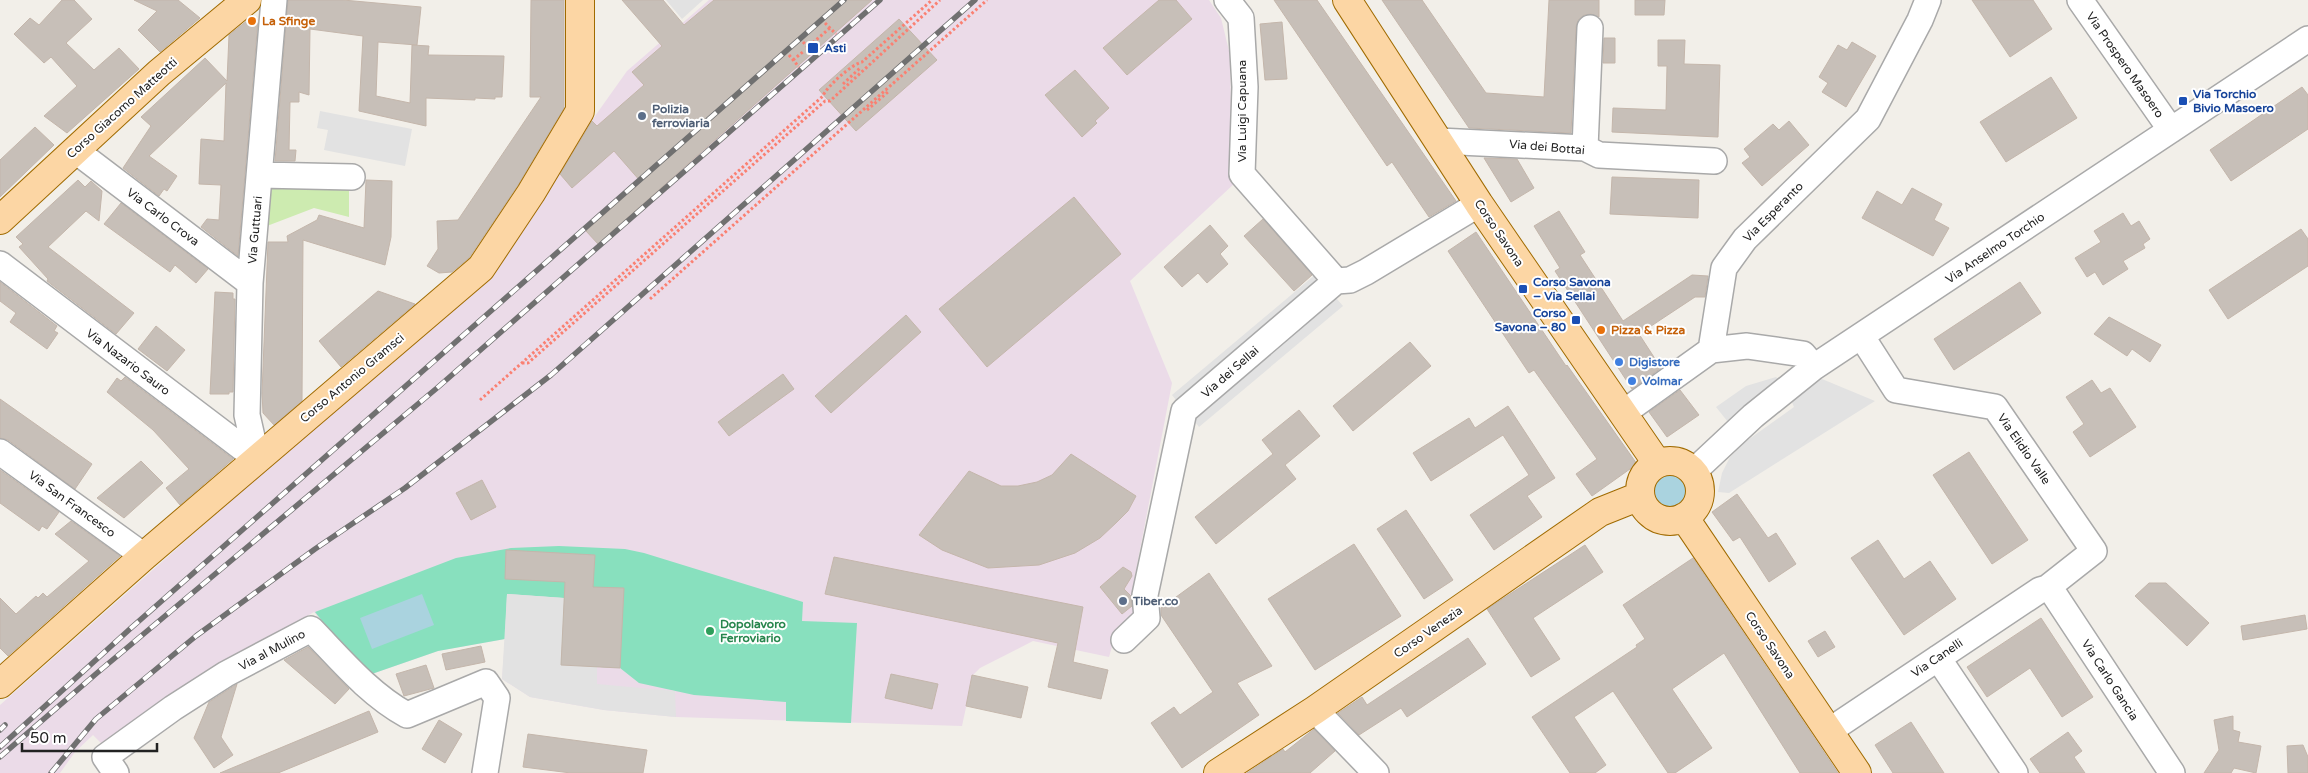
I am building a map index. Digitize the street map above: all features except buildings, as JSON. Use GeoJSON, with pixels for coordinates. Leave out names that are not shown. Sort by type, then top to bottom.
{"type":"FeatureCollection","features":[{"type":"Feature","properties":{"kind":"main road","name":"Corso Giacomo Matteotti"},"geometry":{"type":"LineString","coordinates":[[0,220],[159,73],[247,0]]}},
{"type":"Feature","properties":{"kind":"main road","name":"Corso Antonio Gramsci"},"geometry":{"type":"LineString","coordinates":[[4,674],[481,268],[531,193],[580,112],[580,0]]}},
{"type":"Feature","properties":{"kind":"main road","name":"Corso Savona"},"geometry":{"type":"LineString","coordinates":[[1347,0],[1479,204],[1657,463]]}},
{"type":"Feature","properties":{"kind":"main road"},"geometry":{"type":"LineString","coordinates":[[1676,462],[1693,472],[1699,488],[1699,496],[1691,512],[1675,520],[1657,517],[1649,512],[1640,496],[1643,477],[1657,463],[1676,462]]}},
{"type":"Feature","properties":{"kind":"main road","name":"Corso Venezia"},"geometry":{"type":"LineString","coordinates":[[1218,773],[1315,710],[1600,512],[1640,496]]}},
{"type":"Feature","properties":{"kind":"main road","name":"Corso Savona"},"geometry":{"type":"LineString","coordinates":[[1684,517],[1857,773]]}},
{"type":"Feature","properties":{"kind":"street","name":"Via Guttuari"},"geometry":{"type":"LineString","coordinates":[[257,459],[248,415],[250,283],[274,0]]}},
{"type":"Feature","properties":{"kind":"street","name":"Via Luigi Capuana"},"geometry":{"type":"LineString","coordinates":[[1228,0],[1241,18],[1245,87],[1242,174],[1336,281]]}},
{"type":"Feature","properties":{"kind":"street","name":"Via Esperanto"},"geometry":{"type":"LineString","coordinates":[[1711,350],[1724,268],[1745,239],[1868,119],[1920,20],[1928,0]]}},
{"type":"Feature","properties":{"kind":"street","name":"Via Prospero Masoero"},"geometry":{"type":"LineString","coordinates":[[2080,0],[2171,130]]}},
{"type":"Feature","properties":{"kind":"street"},"geometry":{"type":"LineString","coordinates":[[1585,148],[1590,28]]}},
{"type":"Feature","properties":{"kind":"street","name":"Via Anselmo Torchio"},"geometry":{"type":"LineString","coordinates":[[1693,472],[1754,416],[1814,367],[1862,337],[2308,39]]}},
{"type":"Feature","properties":{"kind":"street","name":"Via dei Bottai"},"geometry":{"type":"LineString","coordinates":[[1439,141],[1585,148],[1599,155],[1714,161]]}},
{"type":"Feature","properties":{"kind":"street","name":"Via Carlo Crova"},"geometry":{"type":"LineString","coordinates":[[76,151],[250,283]]}},
{"type":"Feature","properties":{"kind":"street"},"geometry":{"type":"LineString","coordinates":[[260,175],[352,177]]}},
{"type":"Feature","properties":{"kind":"street","name":"Via dei Sellai"},"geometry":{"type":"LineString","coordinates":[[1124,640],[1147,618],[1145,595],[1184,411],[1336,281],[1350,280],[1366,272],[1479,204]]}},
{"type":"Feature","properties":{"kind":"street","name":"Via Nazario Sauro"},"geometry":{"type":"LineString","coordinates":[[0,264],[257,459]]}},
{"type":"Feature","properties":{"kind":"street","name":"Via Elidio Valle"},"geometry":{"type":"LineString","coordinates":[[1862,337],[1896,390],[1995,407],[2094,551],[2046,588]]}},
{"type":"Feature","properties":{"kind":"street"},"geometry":{"type":"LineString","coordinates":[[1623,413],[1711,350],[1747,346],[1803,354],[1814,367]]}},
{"type":"Feature","properties":{"kind":"street","name":"Via San Francesco"},"geometry":{"type":"LineString","coordinates":[[0,452],[144,556]]}},
{"type":"Feature","properties":{"kind":"street","name":"Via Canelli"},"geometry":{"type":"LineString","coordinates":[[1829,730],[2040,590],[2046,588]]}},
{"type":"Feature","properties":{"kind":"street","name":"Via Carlo Gancia"},"geometry":{"type":"LineString","coordinates":[[2046,588],[2052,591],[2172,773]]}},
{"type":"Feature","properties":{"kind":"street","name":"Via al Mulino"},"geometry":{"type":"LineString","coordinates":[[116,773],[105,756],[173,708],[226,674],[311,629],[357,677],[389,705],[407,715],[486,682],[497,698],[485,773]]}},
{"type":"Feature","properties":{"kind":"street"},"geometry":{"type":"LineString","coordinates":[[1938,658],[2015,773]]}},
{"type":"Feature","properties":{"kind":"street"},"geometry":{"type":"LineString","coordinates":[[1315,710],[1376,773]]}},
{"type":"Feature","properties":{"kind":"path"},"geometry":{"type":"LineString","coordinates":[[480,400],[823,96],[824,92],[856,63],[862,62],[932,0]]}},
{"type":"Feature","properties":{"kind":"path"},"geometry":{"type":"LineString","coordinates":[[522,364],[528,363],[825,101],[830,101],[842,86],[866,67],[940,0]]}},
{"type":"Feature","properties":{"kind":"path"},"geometry":{"type":"LineString","coordinates":[[650,299],[888,92],[886,90],[986,0]]}},
{"type":"Feature","properties":{"kind":"path"},"geometry":{"type":"LineString","coordinates":[[825,23],[836,34]]}},
{"type":"Feature","properties":{"kind":"path"},"geometry":{"type":"LineString","coordinates":[[794,60],[830,28]]}},
{"type":"Feature","properties":{"kind":"path"},"geometry":{"type":"LineString","coordinates":[[803,42],[814,54]]}},
{"type":"Feature","properties":{"kind":"path"},"geometry":{"type":"LineString","coordinates":[[789,55],[799,67]]}},
{"type":"Feature","properties":{"kind":"path"},"geometry":{"type":"LineString","coordinates":[[856,63],[862,70]]}},
{"type":"Feature","properties":{"kind":"path"},"geometry":{"type":"LineString","coordinates":[[837,80],[842,86]]}},
{"type":"Feature","properties":{"kind":"shaded area"},"geometry":{"type":"Polygon","coordinates":[[[666,0],[703,0],[682,19],[666,0]]]}},
{"type":"Feature","properties":{"kind":"shaded area","name":"Asti"},"geometry":{"type":"Polygon","coordinates":[[[709,0],[1209,0],[1221,18],[1230,55],[1232,175],[1236,182],[1130,281],[1172,383],[1133,586],[1138,609],[1116,633],[1109,657],[1033,641],[980,668],[973,675],[962,726],[676,717],[604,710],[530,697],[502,679],[505,639],[438,651],[366,676],[314,612],[203,676],[106,748],[93,735],[75,752],[60,773],[0,773],[0,705],[475,285],[627,71],[709,0]]]}},
{"type":"Feature","properties":{"kind":"shaded area"},"geometry":{"type":"Polygon","coordinates":[[[320,111],[412,129],[405,166],[324,150],[328,130],[317,128],[320,111]]]}},
{"type":"Feature","properties":{"kind":"shaded area"},"geometry":{"type":"Polygon","coordinates":[[[1316,274],[1320,278],[1176,400],[1172,395],[1316,274]]]}},
{"type":"Feature","properties":{"kind":"shaded area"},"geometry":{"type":"Polygon","coordinates":[[[1331,292],[1343,306],[1199,427],[1188,413],[1331,292]]]}},
{"type":"Feature","properties":{"kind":"shaded area"},"geometry":{"type":"Polygon","coordinates":[[[1776,377],[1778,379],[1728,422],[1716,407],[1746,386],[1776,377]]]}},
{"type":"Feature","properties":{"kind":"shaded area"},"geometry":{"type":"Polygon","coordinates":[[[1822,379],[1875,401],[1729,493],[1718,492],[1722,473],[1730,457],[1745,442],[1794,407],[1791,400],[1822,379]]]}},
{"type":"Feature","properties":{"kind":"shaded area"},"geometry":{"type":"Polygon","coordinates":[[[507,594],[564,598],[561,664],[597,667],[597,684],[675,691],[676,717],[604,710],[530,697],[502,679],[507,594]]]}},
{"type":"Feature","properties":{"kind":"green space"},"geometry":{"type":"Polygon","coordinates":[[[269,183],[349,185],[349,217],[314,208],[267,226],[269,183]]]}},
{"type":"Feature","properties":{"kind":"green space","name":"Dopolavoro Ferroviario"},"geometry":{"type":"Polygon","coordinates":[[[559,546],[625,549],[644,553],[803,602],[802,621],[857,623],[851,723],[786,721],[786,702],[694,695],[639,683],[620,668],[561,665],[564,598],[507,594],[505,639],[438,651],[366,676],[315,612],[456,558],[511,548],[559,546]]]}},
{"type":"Feature","properties":{"kind":"water"},"geometry":{"type":"Polygon","coordinates":[[[1670,475],[1676,476],[1681,480],[1685,485],[1685,497],[1681,502],[1676,506],[1670,507],[1664,506],[1659,502],[1655,497],[1654,491],[1655,485],[1659,480],[1664,476],[1670,475]]]}},
{"type":"Feature","properties":{"kind":"water"},"geometry":{"type":"Polygon","coordinates":[[[422,594],[434,625],[372,649],[360,618],[422,594]]]}},
{"type":"Feature","properties":{"kind":"railway"},"geometry":{"type":"LineString","coordinates":[[0,747],[131,628],[844,0]]}},
{"type":"Feature","properties":{"kind":"railway"},"geometry":{"type":"LineString","coordinates":[[0,757],[97,673],[437,388],[880,0]]}},
{"type":"Feature","properties":{"kind":"railway"},"geometry":{"type":"LineString","coordinates":[[51,773],[96,719],[196,636],[315,549],[405,488],[551,375],[975,0]]}},
{"type":"Feature","properties":{"kind":"railway"},"geometry":{"type":"LineString","coordinates":[[0,730],[5,725]]}},
{"type":"Feature","properties":{"kind":"place","name":"La Sfinge"},"geometry":{"type":"Point","coordinates":[252,21]}},
{"type":"Feature","properties":{"kind":"place","name":"Asti"},"geometry":{"type":"Point","coordinates":[813,48]}},
{"type":"Feature","properties":{"kind":"place","name":"Via Torchio Bivio Masoero"},"geometry":{"type":"Point","coordinates":[2183,101]}},
{"type":"Feature","properties":{"kind":"place","name":"Polizia ferroviaria"},"geometry":{"type":"Point","coordinates":[642,116]}},
{"type":"Feature","properties":{"kind":"place","name":"Corso Savona – Via Sellai"},"geometry":{"type":"Point","coordinates":[1523,289]}},
{"type":"Feature","properties":{"kind":"place","name":"Corso Savona – 80"},"geometry":{"type":"Point","coordinates":[1576,320]}},
{"type":"Feature","properties":{"kind":"place","name":"Pizza & Pizza"},"geometry":{"type":"Point","coordinates":[1601,330]}},
{"type":"Feature","properties":{"kind":"place","name":"Digistore"},"geometry":{"type":"Point","coordinates":[1619,362]}},
{"type":"Feature","properties":{"kind":"place","name":"Volmar"},"geometry":{"type":"Point","coordinates":[1632,381]}},
{"type":"Feature","properties":{"kind":"place","name":"Tiber.co"},"geometry":{"type":"Point","coordinates":[1123,601]}},
{"type":"Feature","properties":{"kind":"place","name":"Dopolavoro Ferroviario"},"geometry":{"type":"Point","coordinates":[710,631]}}]}
